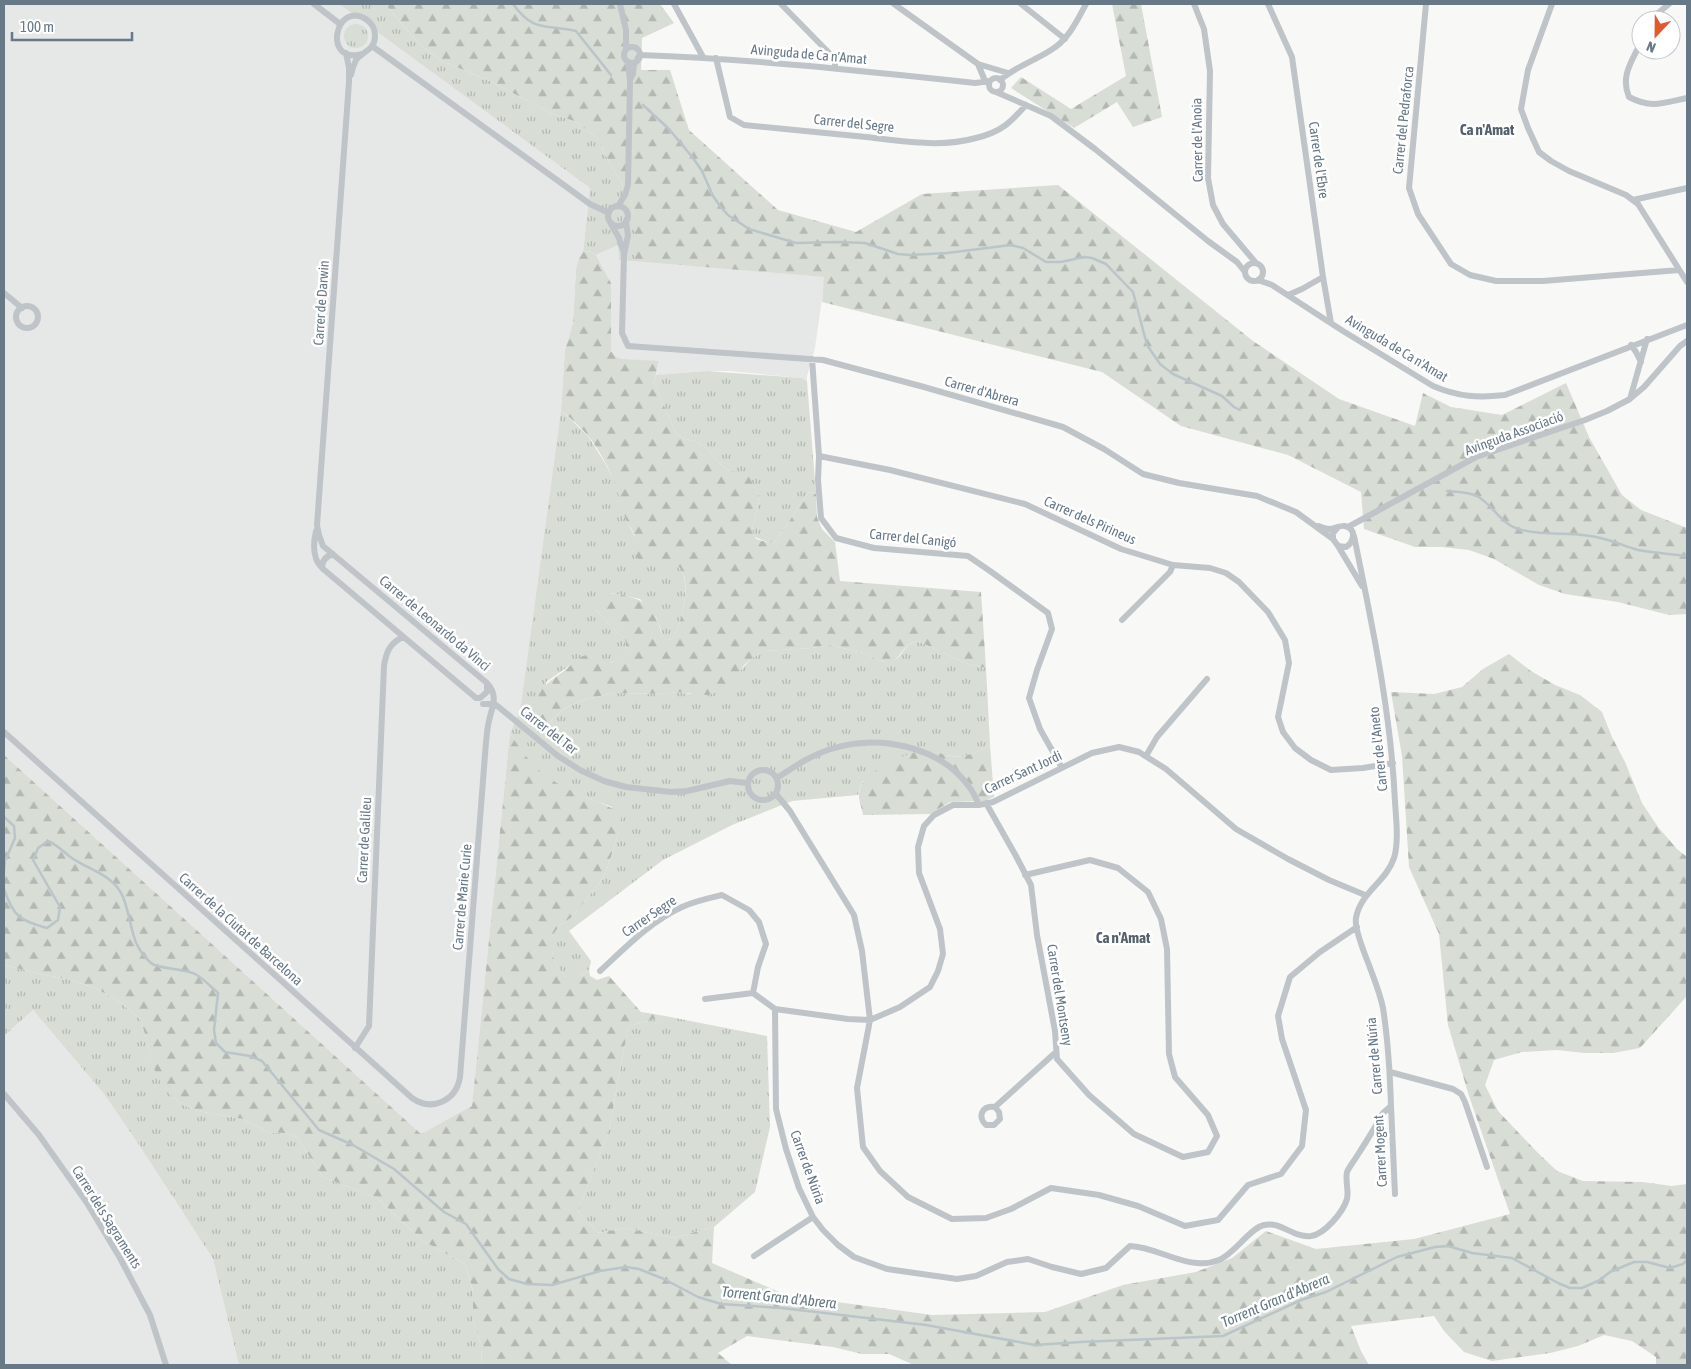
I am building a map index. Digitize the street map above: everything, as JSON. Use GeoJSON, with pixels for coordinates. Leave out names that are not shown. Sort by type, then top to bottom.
{"type":"FeatureCollection","features":[{"type":"Feature","properties":{"kind":"street"},"geometry":{"type":"LineString","coordinates":[[314,4],[340,24]]}},
{"type":"Feature","properties":{"kind":"street"},"geometry":{"type":"LineString","coordinates":[[620,4],[626,30],[626,48],[623,56],[631,62]]}},
{"type":"Feature","properties":{"kind":"street"},"geometry":{"type":"LineString","coordinates":[[674,4],[703,57]]}},
{"type":"Feature","properties":{"kind":"street"},"geometry":{"type":"LineString","coordinates":[[781,4],[834,59],[835,68]]}},
{"type":"Feature","properties":{"kind":"street"},"geometry":{"type":"LineString","coordinates":[[894,4],[978,64],[1008,73]]}},
{"type":"Feature","properties":{"kind":"street"},"geometry":{"type":"LineString","coordinates":[[1021,4],[1065,39]]}},
{"type":"Feature","properties":{"kind":"street"},"geometry":{"type":"LineString","coordinates":[[978,64],[993,91],[1000,90],[1001,83],[1008,73],[1053,49],[1065,39],[1086,4]]}},
{"type":"Feature","properties":{"kind":"street","name":"Carrer de l'Anoia"},"geometry":{"type":"LineString","coordinates":[[1194,4],[1204,29],[1210,71],[1208,178],[1214,205],[1223,224],[1253,264]]}},
{"type":"Feature","properties":{"kind":"street","name":"Carrer de l'Ebre"},"geometry":{"type":"LineString","coordinates":[[1268,4],[1292,57],[1331,323]]}},
{"type":"Feature","properties":{"kind":"street","name":"Carrer del Pedraforca"},"geometry":{"type":"LineString","coordinates":[[1426,4],[1409,188],[1418,214],[1451,264],[1470,275],[1496,281],[1543,281],[1680,270]]}},
{"type":"Feature","properties":{"kind":"street"},"geometry":{"type":"LineString","coordinates":[[1552,4],[1528,70],[1521,109],[1539,152],[1569,171],[1626,195],[1638,204],[1687,282]]}},
{"type":"Feature","properties":{"kind":"street"},"geometry":{"type":"LineString","coordinates":[[355,16],[367,20],[375,34],[372,46],[362,54],[346,53],[336,40],[340,24],[347,18],[355,16]]}},
{"type":"Feature","properties":{"kind":"street"},"geometry":{"type":"LineString","coordinates":[[626,30],[640,55],[638,60],[631,62]]}},
{"type":"Feature","properties":{"kind":"street"},"geometry":{"type":"LineString","coordinates":[[372,46],[590,204],[609,213]]}},
{"type":"Feature","properties":{"kind":"street"},"geometry":{"type":"LineString","coordinates":[[626,48],[634,46]]}},
{"type":"Feature","properties":{"kind":"street","name":"Carrer de Darwin"},"geometry":{"type":"LineString","coordinates":[[318,525],[349,82],[346,53]]}},
{"type":"Feature","properties":{"kind":"street","name":"Carrer de Darwin"},"geometry":{"type":"LineString","coordinates":[[349,82],[356,60],[362,54]]}},
{"type":"Feature","properties":{"kind":"street","name":"Avinguda de Ca n'Amat"},"geometry":{"type":"LineString","coordinates":[[640,55],[716,58],[975,83],[987,81]]}},
{"type":"Feature","properties":{"kind":"street","name":"Carrer del Segre"},"geometry":{"type":"LineString","coordinates":[[716,58],[730,116],[744,125],[920,143],[953,143],[977,138],[996,131],[1010,123],[1026,105]]}},
{"type":"Feature","properties":{"kind":"street"},"geometry":{"type":"LineString","coordinates":[[1633,60],[1626,76],[1624,87],[1628,97],[1639,102],[1655,105],[1687,98]]}},
{"type":"Feature","properties":{"kind":"street"},"geometry":{"type":"LineString","coordinates":[[624,255],[619,238],[608,218],[613,208],[621,207],[626,202],[631,62]]}},
{"type":"Feature","properties":{"kind":"street"},"geometry":{"type":"LineString","coordinates":[[987,81],[996,78],[1009,97]]}},
{"type":"Feature","properties":{"kind":"street","name":"Avinguda de Ca n'Amat"},"geometry":{"type":"LineString","coordinates":[[975,83],[980,87],[1009,97],[1051,116],[1237,262],[1245,272]]}},
{"type":"Feature","properties":{"kind":"street"},"geometry":{"type":"LineString","coordinates":[[1633,200],[1687,188]]}},
{"type":"Feature","properties":{"kind":"street"},"geometry":{"type":"LineString","coordinates":[[621,207],[628,214],[626,222],[628,235],[624,255]]}},
{"type":"Feature","properties":{"kind":"street"},"geometry":{"type":"LineString","coordinates":[[610,222],[618,226],[626,222]]}},
{"type":"Feature","properties":{"kind":"street","name":"Carrer d'Abrera"},"geometry":{"type":"LineString","coordinates":[[624,255],[622,333],[628,346],[812,359],[832,363],[1064,427],[1104,448],[1143,474],[1179,483],[1257,496],[1296,512],[1333,540]]}},
{"type":"Feature","properties":{"kind":"street","name":"Avinguda de Ca n'Amat"},"geometry":{"type":"LineString","coordinates":[[1237,262],[1253,264]]}},
{"type":"Feature","properties":{"kind":"street"},"geometry":{"type":"LineString","coordinates":[[1253,264],[1261,266],[1263,272],[1261,279],[1249,280],[1245,272],[1246,268],[1253,264]]}},
{"type":"Feature","properties":{"kind":"street","name":"Avinguda de Ca n'Amat"},"geometry":{"type":"LineString","coordinates":[[1263,272],[1272,285]]}},
{"type":"Feature","properties":{"kind":"street"},"geometry":{"type":"LineString","coordinates":[[1288,295],[1323,277]]}},
{"type":"Feature","properties":{"kind":"street","name":"Avinguda de Ca n'Amat"},"geometry":{"type":"LineString","coordinates":[[1258,280],[1272,285],[1433,386],[1467,396],[1505,395],[1687,325]]}},
{"type":"Feature","properties":{"kind":"street"},"geometry":{"type":"LineString","coordinates":[[4,293],[22,308]]}},
{"type":"Feature","properties":{"kind":"street"},"geometry":{"type":"LineString","coordinates":[[1630,399],[1647,339]]}},
{"type":"Feature","properties":{"kind":"street","name":"Avinguda Associació"},"geometry":{"type":"LineString","coordinates":[[1348,527],[1476,457],[1585,420],[1630,399],[1687,341]]}},
{"type":"Feature","properties":{"kind":"street"},"geometry":{"type":"LineString","coordinates":[[1631,345],[1641,362]]}},
{"type":"Feature","properties":{"kind":"street","name":"Carrer del Canigó"},"geometry":{"type":"LineString","coordinates":[[812,359],[819,456],[818,480],[821,518],[836,538],[874,548],[968,556],[1048,613],[1052,629],[1037,670],[1030,698],[1040,729],[1062,768]]}},
{"type":"Feature","properties":{"kind":"street","name":"Carrer dels Pirineus"},"geometry":{"type":"LineString","coordinates":[[819,456],[890,470],[1025,504],[1121,549],[1173,564],[1210,568],[1226,574],[1239,582],[1268,612],[1284,640],[1289,663],[1278,717],[1283,732],[1295,748],[1331,770],[1363,768],[1393,763]]}},
{"type":"Feature","properties":{"kind":"street","name":"Carrer d'Abrera"},"geometry":{"type":"LineString","coordinates":[[1310,523],[1328,530],[1338,527]]}},
{"type":"Feature","properties":{"kind":"street"},"geometry":{"type":"LineString","coordinates":[[318,525],[314,539],[314,554],[318,564],[476,698]]}},
{"type":"Feature","properties":{"kind":"street","name":"Carrer de Leonardo da Vinci"},"geometry":{"type":"LineString","coordinates":[[318,525],[320,541],[487,683],[487,692],[480,698],[476,698]]}},
{"type":"Feature","properties":{"kind":"street"},"geometry":{"type":"LineString","coordinates":[[1338,527],[1348,527],[1354,536],[1352,543],[1346,547],[1338,546],[1333,540],[1333,533],[1338,527]]}},
{"type":"Feature","properties":{"kind":"street","name":"Carrer de l'Aneto"},"geometry":{"type":"LineString","coordinates":[[1354,536],[1381,668],[1393,763],[1397,833],[1394,858],[1383,878],[1365,895]]}},
{"type":"Feature","properties":{"kind":"street","name":"Carrer de l'Aneto"},"geometry":{"type":"LineString","coordinates":[[1338,546],[1365,592]]}},
{"type":"Feature","properties":{"kind":"street"},"geometry":{"type":"LineString","coordinates":[[322,568],[326,558],[334,554]]}},
{"type":"Feature","properties":{"kind":"street"},"geometry":{"type":"LineString","coordinates":[[1122,620],[1170,572],[1173,564]]}},
{"type":"Feature","properties":{"kind":"street","name":"Carrer de Galileu"},"geometry":{"type":"LineString","coordinates":[[355,1048],[369,1026],[384,666],[386,654],[390,646],[403,637]]}},
{"type":"Feature","properties":{"kind":"street"},"geometry":{"type":"LineString","coordinates":[[1146,756],[1157,738],[1207,679]]}},
{"type":"Feature","properties":{"kind":"street"},"geometry":{"type":"LineString","coordinates":[[482,704],[494,704],[494,695],[487,683]]}},
{"type":"Feature","properties":{"kind":"street","name":"Carrer de Marie Curie"},"geometry":{"type":"LineString","coordinates":[[460,1074],[488,722],[487,712],[476,698]]}},
{"type":"Feature","properties":{"kind":"street","name":"Carrer de Marie Curie"},"geometry":{"type":"LineString","coordinates":[[488,722],[494,704]]}},
{"type":"Feature","properties":{"kind":"street","name":"Carrer del Ter"},"geometry":{"type":"LineString","coordinates":[[494,704],[558,756],[580,770],[604,781],[626,787],[671,792],[687,791],[730,781],[748,783]]}},
{"type":"Feature","properties":{"kind":"street","name":"Carrer de la Ciutat de Barcelona"},"geometry":{"type":"LineString","coordinates":[[4,732],[412,1098],[422,1104],[437,1104],[447,1100],[457,1088],[460,1074]]}},
{"type":"Feature","properties":{"kind":"street"},"geometry":{"type":"LineString","coordinates":[[777,778],[808,759],[832,749],[860,743],[884,743],[910,748],[943,763],[971,788],[979,805]]}},
{"type":"Feature","properties":{"kind":"street","name":"Carrer Sant Jordi"},"geometry":{"type":"LineString","coordinates":[[775,1009],[848,1019],[870,1020],[900,1007],[930,987],[938,971],[943,954],[940,929],[919,874],[918,847],[924,826],[934,815],[953,805],[979,805],[993,802],[1092,753],[1119,747],[1139,752],[1173,775],[1236,830],[1288,859],[1346,888],[1365,895]]}},
{"type":"Feature","properties":{"kind":"street"},"geometry":{"type":"LineString","coordinates":[[760,770],[770,771],[777,778],[776,794],[768,800],[758,800],[750,793],[748,783],[752,774],[760,770]]}},
{"type":"Feature","properties":{"kind":"street"},"geometry":{"type":"LineString","coordinates":[[776,794],[790,811],[854,915],[862,951],[870,1020],[857,1088],[863,1147],[880,1171],[908,1197],[952,1218],[986,1218],[1012,1209],[1051,1188],[1107,1197],[1138,1206],[1185,1226],[1218,1220],[1248,1185],[1281,1174],[1302,1146],[1306,1110],[1282,1039],[1278,1016],[1290,977],[1320,952],[1357,927]]}},
{"type":"Feature","properties":{"kind":"street","name":"Carrer del Montseny"},"geometry":{"type":"LineString","coordinates":[[986,803],[1030,885],[1055,1031],[1056,1060],[1089,1095],[1134,1134],[1183,1156],[1208,1152],[1217,1136],[1208,1115],[1175,1077],[1169,1054],[1167,948],[1161,919],[1148,892],[1118,868],[1090,860],[1026,875]]}},
{"type":"Feature","properties":{"kind":"street","name":"Carrer Segre"},"geometry":{"type":"LineString","coordinates":[[600,970],[650,927],[681,907],[722,895],[749,910],[759,922],[766,944],[752,992]]}},
{"type":"Feature","properties":{"kind":"street","name":"Carrer de Núria"},"geometry":{"type":"LineString","coordinates":[[775,1009],[776,1109],[786,1149],[799,1188],[813,1217],[838,1246],[854,1256],[887,1269],[957,1279],[976,1276],[1007,1262],[1028,1259],[1081,1274],[1106,1268],[1130,1246],[1141,1247],[1168,1258],[1200,1263],[1219,1260],[1239,1246],[1259,1226],[1272,1223],[1299,1235],[1312,1236],[1326,1229],[1339,1215],[1347,1199],[1348,1172],[1383,1114],[1391,1106],[1390,1072],[1383,1009],[1361,944],[1355,919],[1365,895]]}},
{"type":"Feature","properties":{"kind":"street"},"geometry":{"type":"LineString","coordinates":[[705,999],[752,992],[775,1009]]}},
{"type":"Feature","properties":{"kind":"street"},"geometry":{"type":"LineString","coordinates":[[994,1107],[1056,1052]]}},
{"type":"Feature","properties":{"kind":"street"},"geometry":{"type":"LineString","coordinates":[[1390,1072],[1453,1089],[1461,1094],[1487,1167]]}},
{"type":"Feature","properties":{"kind":"street","name":"Carrer dels Sagraments"},"geometry":{"type":"LineString","coordinates":[[4,1094],[39,1135],[87,1203],[120,1258],[150,1316],[166,1365]]}},
{"type":"Feature","properties":{"kind":"street","name":"Carrer Mogent"},"geometry":{"type":"LineString","coordinates":[[1391,1106],[1395,1194]]}},
{"type":"Feature","properties":{"kind":"street"},"geometry":{"type":"LineString","coordinates":[[754,1256],[813,1217]]}},
{"type":"Feature","properties":{"kind":"shaded area"},"geometry":{"type":"Polygon","coordinates":[[[4,4],[339,4],[590,188],[583,252],[576,269],[573,323],[565,350],[561,410],[520,711],[510,733],[472,1107],[421,1134],[4,755],[4,4]]]}},
{"type":"Feature","properties":{"kind":"shaded area"},"geometry":{"type":"Polygon","coordinates":[[[618,245],[619,259],[825,277],[815,348],[807,381],[802,378],[729,371],[656,375],[659,362],[616,357],[611,351],[611,283],[596,255],[618,245]]]}},
{"type":"Feature","properties":{"kind":"shaded area"},"geometry":{"type":"Polygon","coordinates":[[[33,1010],[104,1094],[213,1259],[239,1365],[4,1365],[4,1036],[33,1010]]]}},
{"type":"Feature","properties":{"kind":"green space"},"geometry":{"type":"Polygon","coordinates":[[[339,4],[385,4],[420,45],[442,61],[490,81],[553,114],[577,122],[598,139],[609,162],[623,185],[627,187],[634,214],[634,261],[619,260],[618,245],[596,255],[589,251],[583,252],[590,188],[339,4]]]}},
{"type":"Feature","properties":{"kind":"green space"},"geometry":{"type":"Polygon","coordinates":[[[385,4],[660,4],[674,23],[642,38],[641,70],[670,70],[689,130],[778,210],[856,232],[922,194],[1058,185],[1253,341],[1339,399],[1415,426],[1423,393],[1451,407],[1502,415],[1566,383],[1589,437],[1622,495],[1641,510],[1687,528],[1687,614],[1669,615],[1618,602],[1565,594],[1539,585],[1494,559],[1469,550],[1415,547],[1364,529],[1361,492],[1288,455],[1181,426],[1102,372],[822,302],[824,277],[634,261],[634,214],[627,188],[623,185],[609,162],[598,139],[577,122],[553,114],[490,81],[442,61],[420,45],[385,4]]]}},
{"type":"Feature","properties":{"kind":"green space"},"geometry":{"type":"Polygon","coordinates":[[[1112,4],[1141,4],[1162,117],[1133,127],[1117,102],[1074,128],[1011,88],[1021,77],[1071,109],[1126,76],[1112,4]]]}},
{"type":"Feature","properties":{"kind":"green space"},"geometry":{"type":"Polygon","coordinates":[[[356,24],[365,27],[368,36],[365,45],[356,48],[347,45],[344,36],[347,27],[356,24]]]}},
{"type":"Feature","properties":{"kind":"green space"},"geometry":{"type":"Polygon","coordinates":[[[589,251],[596,255],[611,283],[611,351],[616,357],[623,359],[659,361],[654,382],[675,432],[703,446],[728,470],[747,473],[760,497],[752,530],[756,539],[769,543],[775,542],[809,492],[816,494],[817,517],[822,529],[835,542],[840,581],[981,592],[986,668],[965,663],[918,641],[909,644],[892,663],[886,663],[863,653],[830,645],[764,651],[744,665],[730,689],[707,695],[675,692],[669,694],[614,693],[586,699],[563,709],[548,724],[540,722],[535,705],[536,698],[544,686],[583,656],[587,655],[609,663],[617,660],[625,650],[624,638],[595,609],[596,602],[599,599],[604,595],[615,594],[632,598],[647,605],[655,615],[662,634],[667,640],[673,639],[676,633],[686,590],[684,576],[680,567],[667,561],[641,561],[636,556],[634,551],[634,534],[626,520],[615,483],[607,465],[589,437],[561,410],[565,350],[573,323],[576,269],[583,252],[589,251]]]}},
{"type":"Feature","properties":{"kind":"green space"},"geometry":{"type":"Polygon","coordinates":[[[706,371],[802,378],[807,381],[816,494],[809,492],[775,542],[769,543],[755,537],[752,530],[760,497],[747,474],[728,470],[703,446],[675,432],[654,382],[656,375],[706,371]]]}},
{"type":"Feature","properties":{"kind":"green space"},"geometry":{"type":"Polygon","coordinates":[[[561,410],[588,436],[605,463],[615,482],[627,522],[648,562],[669,560],[679,567],[684,575],[685,597],[677,631],[673,639],[667,640],[664,638],[656,617],[640,599],[612,593],[595,609],[624,638],[625,649],[621,656],[613,662],[601,662],[590,656],[569,666],[546,682],[548,724],[563,709],[586,699],[614,693],[669,694],[675,692],[690,694],[739,672],[751,659],[763,651],[830,645],[863,653],[886,663],[898,658],[909,645],[918,641],[965,663],[986,668],[990,745],[966,755],[941,754],[862,782],[858,795],[792,801],[732,825],[663,860],[569,931],[591,961],[589,970],[578,977],[566,977],[555,964],[552,951],[552,936],[560,925],[572,917],[598,885],[606,872],[619,831],[611,806],[589,799],[557,784],[547,777],[527,759],[510,733],[520,711],[561,410]]]}},
{"type":"Feature","properties":{"kind":"green space"},"geometry":{"type":"Polygon","coordinates":[[[1509,654],[1531,671],[1555,685],[1580,695],[1602,712],[1642,803],[1658,827],[1677,849],[1687,857],[1687,996],[1640,1048],[1613,1053],[1557,1050],[1522,1052],[1494,1060],[1485,1085],[1498,1111],[1557,1171],[1583,1181],[1642,1182],[1672,1186],[1687,1184],[1687,1365],[1656,1365],[1656,1357],[1632,1341],[1604,1335],[1578,1346],[1550,1353],[1492,1361],[1464,1352],[1444,1331],[1434,1316],[1351,1326],[1369,1365],[914,1365],[889,1354],[862,1354],[833,1347],[747,1336],[718,1353],[732,1365],[481,1365],[482,1348],[473,1320],[473,1291],[465,1264],[423,1241],[377,1198],[323,1177],[297,1137],[284,1133],[268,1132],[243,1119],[198,1111],[183,1105],[161,1083],[155,1071],[141,1020],[119,1001],[95,988],[67,979],[4,965],[4,755],[421,1134],[472,1106],[510,733],[525,755],[549,778],[570,790],[608,806],[622,815],[606,872],[572,917],[560,925],[552,936],[552,951],[555,964],[566,977],[578,977],[589,970],[590,976],[597,980],[609,976],[641,1012],[660,1015],[652,1020],[628,1027],[609,1130],[578,1211],[598,1233],[625,1228],[673,1238],[714,1227],[712,1263],[786,1295],[932,1315],[1045,1312],[1123,1285],[1196,1272],[1232,1258],[1266,1231],[1316,1249],[1414,1239],[1510,1214],[1469,1096],[1448,1025],[1439,934],[1409,867],[1402,756],[1391,692],[1434,694],[1462,687],[1483,669],[1509,654]]]}},
{"type":"Feature","properties":{"kind":"green space"},"geometry":{"type":"Polygon","coordinates":[[[990,745],[994,797],[984,801],[950,802],[930,814],[863,815],[859,795],[862,784],[867,777],[882,767],[917,751],[931,750],[948,756],[961,756],[979,751],[990,745]]]}},
{"type":"Feature","properties":{"kind":"green space"},"geometry":{"type":"Polygon","coordinates":[[[4,965],[67,979],[95,988],[119,1001],[141,1020],[155,1070],[171,1095],[183,1105],[198,1111],[243,1119],[268,1132],[284,1133],[297,1137],[323,1177],[377,1198],[423,1241],[465,1264],[473,1292],[473,1320],[482,1348],[481,1365],[239,1365],[213,1259],[104,1094],[33,1010],[4,1036],[4,965]]]}},
{"type":"Feature","properties":{"kind":"green space"},"geometry":{"type":"Polygon","coordinates":[[[660,1015],[767,1036],[770,1127],[755,1192],[714,1227],[673,1238],[625,1228],[598,1233],[578,1211],[609,1130],[628,1027],[652,1020],[660,1015]]]}},
{"type":"Feature","properties":{"kind":"waterway"},"geometry":{"type":"LineString","coordinates":[[513,4],[520,13],[534,23],[541,26],[576,31],[611,75]]}},
{"type":"Feature","properties":{"kind":"waterway"},"geometry":{"type":"LineString","coordinates":[[643,105],[669,129],[693,158],[720,206],[728,215],[749,229],[796,243],[865,243],[898,254],[947,253],[1011,245],[1023,248],[1046,262],[1061,262],[1084,257],[1106,264],[1133,292],[1147,345],[1160,364],[1173,374],[1222,396],[1240,410]]}},
{"type":"Feature","properties":{"kind":"waterway"},"geometry":{"type":"LineString","coordinates":[[1447,491],[1477,496],[1488,504],[1502,519],[1518,529],[1597,537],[1638,550],[1687,556]]}},
{"type":"Feature","properties":{"kind":"waterway","name":"Torrent Gran d'Abrera"},"geometry":{"type":"LineString","coordinates":[[4,817],[14,826],[15,838],[5,861],[4,872]]}},
{"type":"Feature","properties":{"kind":"waterway","name":"Torrent Gran d'Abrera"},"geometry":{"type":"LineString","coordinates":[[4,889],[11,906],[19,916],[30,923],[47,928],[58,920],[60,907],[33,860],[38,848],[48,841],[76,861],[107,878],[119,889],[123,897],[132,932],[144,956],[154,965],[195,974],[218,993],[214,1030],[216,1043],[225,1052],[250,1056],[262,1061],[319,1130],[353,1145],[394,1169],[444,1212],[466,1224],[498,1269],[509,1279],[527,1284],[552,1285],[600,1271],[626,1267],[639,1269],[664,1279],[698,1297],[721,1304],[782,1308],[926,1325],[1035,1345],[1223,1336],[1301,1300],[1326,1292],[1397,1257],[1435,1247],[1448,1246],[1472,1253],[1512,1258],[1570,1288],[1582,1288],[1600,1280],[1610,1272],[1634,1262],[1647,1262],[1670,1268],[1683,1264],[1687,1260]]}},
{"type":"Feature","properties":{"kind":"district","name":"Ca n'Amat"},"geometry":{"type":"Point","coordinates":[1487,129]}},
{"type":"Feature","properties":{"kind":"district","name":"Ca n'Amat"},"geometry":{"type":"Point","coordinates":[1123,937]}}]}
